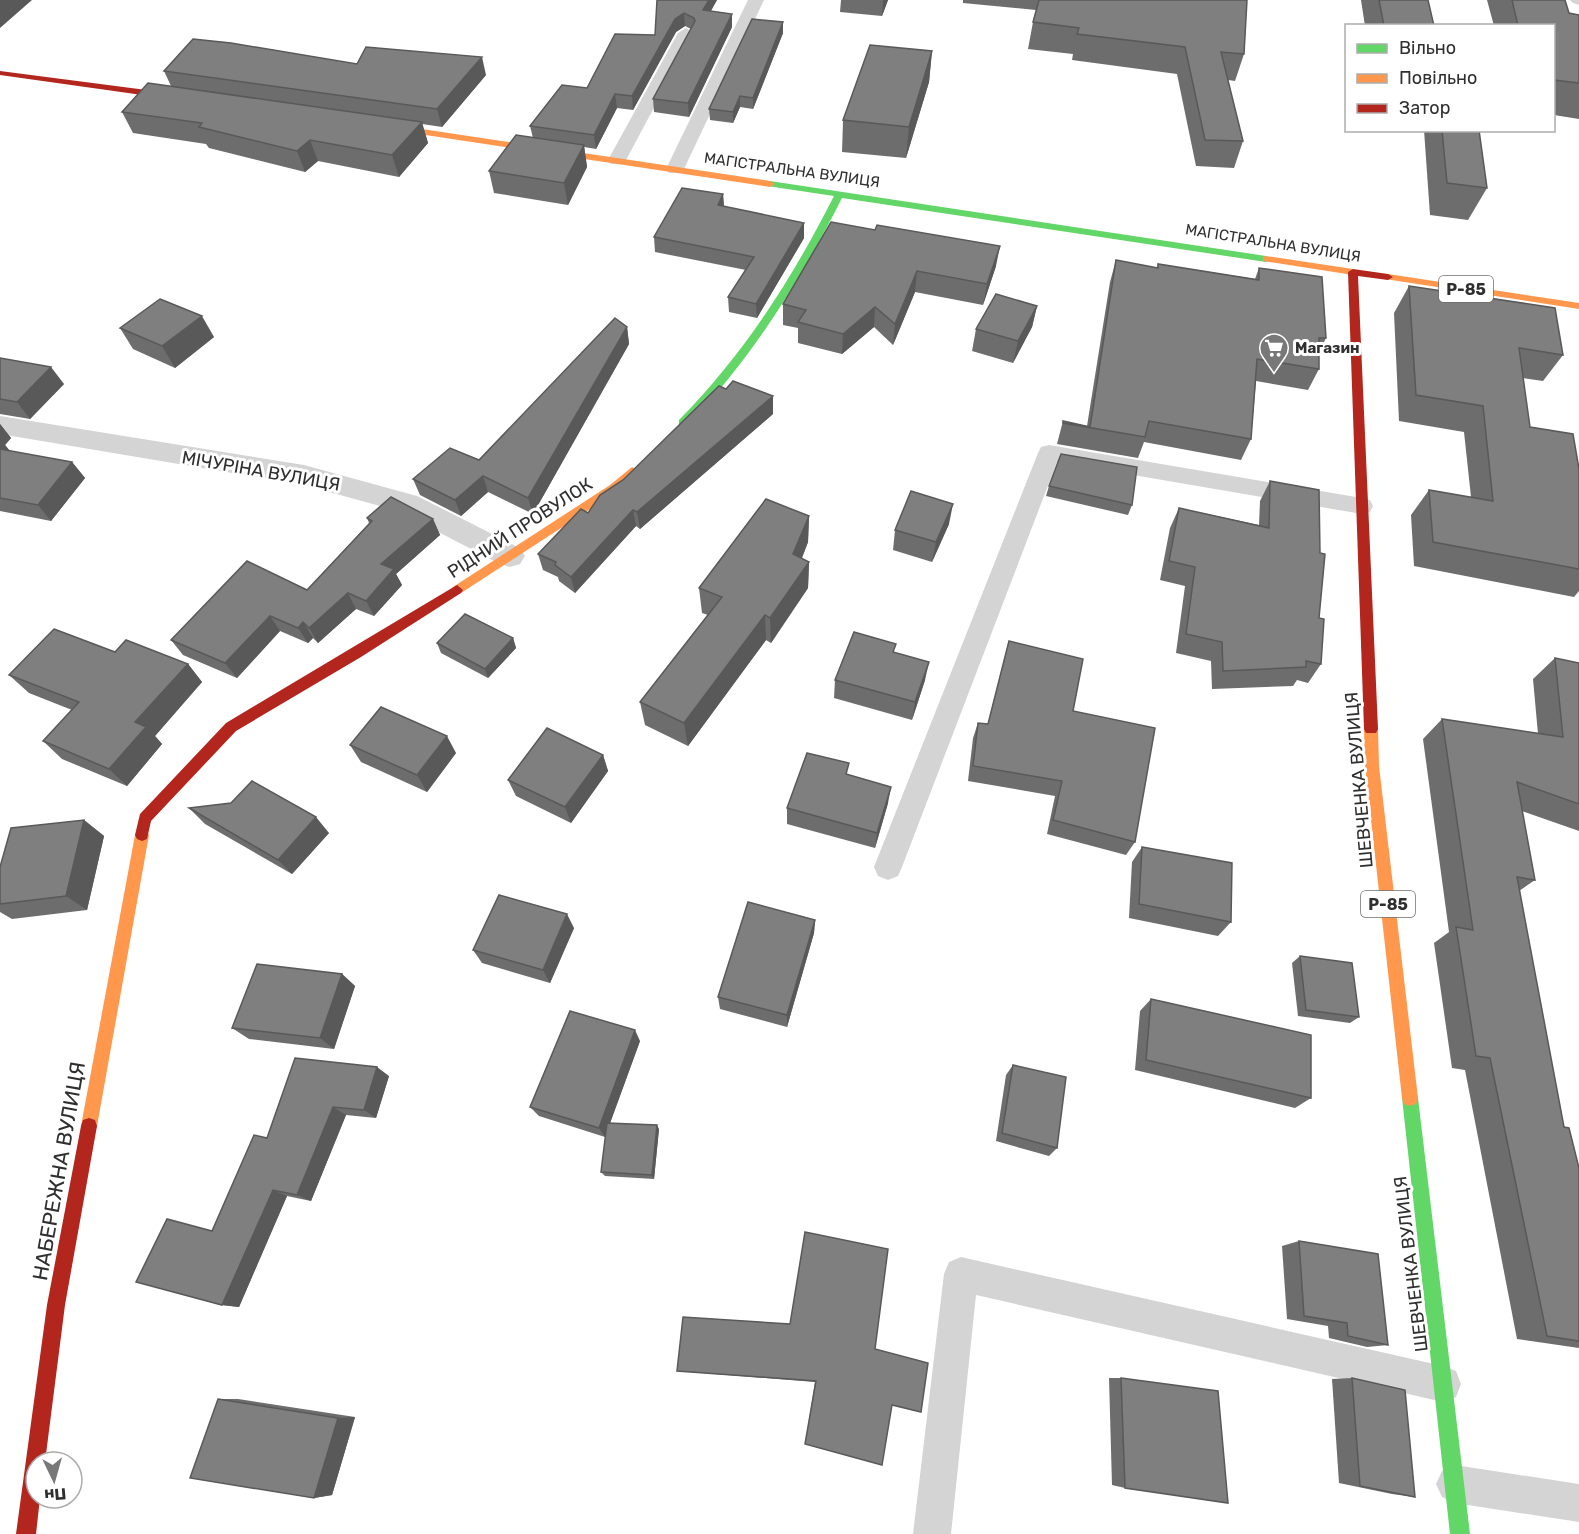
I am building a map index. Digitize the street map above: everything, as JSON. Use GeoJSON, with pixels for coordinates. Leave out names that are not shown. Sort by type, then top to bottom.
{"type":"FeatureCollection","features":[{"type":"Feature","properties":{"kind":"main road"},"geometry":{"type":"LineString","coordinates":[[0,74],[201,100]]}},
{"type":"Feature","properties":{"kind":"main road","name":"МАГІСТРАЛЬНА ВУЛИЦЯ"},"geometry":{"type":"LineString","coordinates":[[363,123],[1579,306]]}},
{"type":"Feature","properties":{"kind":"main road"},"geometry":{"type":"LineString","coordinates":[[670,435],[702,405],[770,322],[812,250],[840,193]]}},
{"type":"Feature","properties":{"kind":"main road","name":"ШЕВЧЕНКА ВУЛИЦЯ"},"geometry":{"type":"LineString","coordinates":[[1353,272],[1372,766],[1460,1534]]}},
{"type":"Feature","properties":{"kind":"main road","name":"РІДНИЙ ПРОВУЛОК"},"geometry":{"type":"LineString","coordinates":[[145,818],[231,727],[357,653],[510,556],[614,488],[646,458]]}},
{"type":"Feature","properties":{"kind":"main road","name":"НАБЕРЕЖНА ВУЛИЦЯ"},"geometry":{"type":"LineString","coordinates":[[26,1534],[56,1305],[145,818]]}},
{"type":"Feature","properties":{"kind":"street","name":"МІЧУРІНА ВУЛИЦЯ"},"geometry":{"type":"LineString","coordinates":[[0,425],[304,475],[407,502],[510,556]]}},
{"type":"Feature","properties":{"kind":"lane"},"geometry":{"type":"LineString","coordinates":[[675,169],[756,0]]}},
{"type":"Feature","properties":{"kind":"lane"},"geometry":{"type":"LineString","coordinates":[[617,160],[686,33]]}},
{"type":"Feature","properties":{"kind":"lane"},"geometry":{"type":"LineString","coordinates":[[888,867],[1049,453],[1362,506]]}},
{"type":"Feature","properties":{"kind":"lane"},"geometry":{"type":"LineString","coordinates":[[932,1534],[961,1274],[1443,1384]]}},
{"type":"Feature","properties":{"kind":"lane"},"geometry":{"type":"LineString","coordinates":[[1455,1484],[1579,1503]]}},
{"type":"Feature","properties":{"kind":"building"},"geometry":{"type":"Polygon","coordinates":[[[657,0],[709,0],[703,10],[732,14],[688,103],[653,99],[695,21],[694,18],[684,13],[675,19],[632,96],[615,94],[594,135],[530,126],[562,85],[587,88],[615,34],[655,35],[657,0]]]}},
{"type":"Feature","properties":{"kind":"building"},"geometry":{"type":"Polygon","coordinates":[[[1039,0],[1247,0],[1244,54],[1221,52],[1243,141],[1205,140],[1185,47],[1077,34],[1079,28],[1033,22],[1039,0]]]}},
{"type":"Feature","properties":{"kind":"building"},"geometry":{"type":"Polygon","coordinates":[[[1379,0],[1428,0],[1434,24],[1384,24],[1379,0]]]}},
{"type":"Feature","properties":{"kind":"building"},"geometry":{"type":"Polygon","coordinates":[[[1512,0],[1565,0],[1569,13],[1579,15],[1579,83],[1555,80],[1555,24],[1518,24],[1512,0]]]}},
{"type":"Feature","properties":{"kind":"building"},"geometry":{"type":"Polygon","coordinates":[[[752,19],[783,22],[753,98],[740,96],[733,112],[709,109],[752,19]]]}},
{"type":"Feature","properties":{"kind":"building"},"geometry":{"type":"Polygon","coordinates":[[[193,39],[357,64],[366,47],[482,57],[437,109],[164,71],[193,39]]]}},
{"type":"Feature","properties":{"kind":"building"},"geometry":{"type":"Polygon","coordinates":[[[870,45],[932,51],[909,127],[843,120],[870,45]]]}},
{"type":"Feature","properties":{"kind":"building"},"geometry":{"type":"Polygon","coordinates":[[[148,83],[422,122],[392,155],[310,140],[297,151],[199,127],[202,123],[122,112],[148,83]]]}},
{"type":"Feature","properties":{"kind":"building"},"geometry":{"type":"Polygon","coordinates":[[[1442,132],[1479,132],[1487,188],[1447,183],[1442,132]]]}},
{"type":"Feature","properties":{"kind":"building"},"geometry":{"type":"Polygon","coordinates":[[[516,135],[584,145],[564,183],[489,171],[516,135]]]}},
{"type":"Feature","properties":{"kind":"building"},"geometry":{"type":"Polygon","coordinates":[[[682,188],[723,194],[718,205],[804,223],[756,304],[728,297],[754,257],[654,237],[682,188]]]}},
{"type":"Feature","properties":{"kind":"building"},"geometry":{"type":"Polygon","coordinates":[[[831,222],[875,230],[877,225],[1000,246],[987,284],[917,271],[895,324],[875,307],[843,334],[798,322],[806,310],[783,304],[831,222]]]}},
{"type":"Feature","properties":{"kind":"building"},"geometry":{"type":"Polygon","coordinates":[[[1116,260],[1158,268],[1158,264],[1259,280],[1259,268],[1322,277],[1326,338],[1319,338],[1319,369],[1257,359],[1251,439],[1149,421],[1145,437],[1063,423],[1063,421],[1090,427],[1116,260]]]}},
{"type":"Feature","properties":{"kind":"building"},"geometry":{"type":"Polygon","coordinates":[[[1409,286],[1555,308],[1563,355],[1519,348],[1530,427],[1573,434],[1579,469],[1579,569],[1433,542],[1429,490],[1493,501],[1483,406],[1416,395],[1409,286]]]}},
{"type":"Feature","properties":{"kind":"building"},"geometry":{"type":"Polygon","coordinates":[[[996,294],[1037,306],[1018,341],[976,329],[996,294]]]}},
{"type":"Feature","properties":{"kind":"building"},"geometry":{"type":"Polygon","coordinates":[[[160,299],[202,316],[162,346],[120,328],[160,299]]]}},
{"type":"Feature","properties":{"kind":"building"},"geometry":{"type":"Polygon","coordinates":[[[615,318],[627,327],[528,498],[483,476],[455,500],[413,479],[450,448],[479,460],[615,318]]]}},
{"type":"Feature","properties":{"kind":"building"},"geometry":{"type":"Polygon","coordinates":[[[0,358],[51,367],[17,402],[0,399],[0,358]]]}},
{"type":"Feature","properties":{"kind":"building"},"geometry":{"type":"Polygon","coordinates":[[[733,381],[773,396],[637,512],[633,510],[571,577],[555,565],[556,562],[538,554],[581,509],[588,513],[600,495],[623,480],[719,386],[726,389],[733,381]]]}},
{"type":"Feature","properties":{"kind":"building"},"geometry":{"type":"Polygon","coordinates":[[[0,449],[72,462],[38,505],[0,498],[0,449]]]}},
{"type":"Feature","properties":{"kind":"building"},"geometry":{"type":"Polygon","coordinates":[[[1061,454],[1137,467],[1132,505],[1049,486],[1061,454]]]}},
{"type":"Feature","properties":{"kind":"building"},"geometry":{"type":"Polygon","coordinates":[[[1270,481],[1319,490],[1320,553],[1325,554],[1319,618],[1324,619],[1321,664],[1306,661],[1306,667],[1223,671],[1222,642],[1186,634],[1195,567],[1169,561],[1179,508],[1269,528],[1270,481]]]}},
{"type":"Feature","properties":{"kind":"building"},"geometry":{"type":"Polygon","coordinates":[[[911,491],[953,504],[936,542],[895,530],[911,491]]]}},
{"type":"Feature","properties":{"kind":"building"},"geometry":{"type":"Polygon","coordinates":[[[391,497],[433,519],[381,564],[394,569],[366,601],[348,593],[309,628],[303,622],[298,628],[270,616],[225,663],[171,640],[247,561],[307,590],[372,521],[367,518],[391,497]]]}},
{"type":"Feature","properties":{"kind":"building"},"geometry":{"type":"Polygon","coordinates":[[[766,499],[809,516],[793,554],[809,562],[770,618],[765,615],[684,723],[640,702],[722,597],[699,588],[766,499]]]}},
{"type":"Feature","properties":{"kind":"building"},"geometry":{"type":"Polygon","coordinates":[[[465,614],[513,638],[485,669],[437,643],[465,614]]]}},
{"type":"Feature","properties":{"kind":"building"},"geometry":{"type":"Polygon","coordinates":[[[54,629],[115,652],[126,640],[188,664],[135,722],[146,727],[109,769],[43,741],[79,702],[9,675],[54,629]]]}},
{"type":"Feature","properties":{"kind":"building"},"geometry":{"type":"Polygon","coordinates":[[[854,632],[896,644],[893,652],[929,662],[915,702],[835,680],[854,632]]]}},
{"type":"Feature","properties":{"kind":"building"},"geometry":{"type":"Polygon","coordinates":[[[1009,641],[1083,659],[1073,711],[1155,728],[1135,842],[1053,820],[1062,781],[973,766],[978,723],[988,724],[1009,641]]]}},
{"type":"Feature","properties":{"kind":"building"},"geometry":{"type":"Polygon","coordinates":[[[1555,658],[1579,663],[1579,804],[1517,782],[1535,880],[1517,877],[1564,1127],[1569,1128],[1579,1168],[1579,1341],[1547,1336],[1490,1058],[1476,1056],[1456,927],[1473,930],[1442,719],[1563,737],[1555,658]]]}},
{"type":"Feature","properties":{"kind":"building"},"geometry":{"type":"Polygon","coordinates":[[[381,707],[447,736],[417,775],[350,745],[381,707]]]}},
{"type":"Feature","properties":{"kind":"building"},"geometry":{"type":"Polygon","coordinates":[[[547,728],[603,755],[565,807],[508,780],[547,728]]]}},
{"type":"Feature","properties":{"kind":"building"},"geometry":{"type":"Polygon","coordinates":[[[807,753],[849,763],[846,774],[891,787],[877,833],[787,808],[807,753]]]}},
{"type":"Feature","properties":{"kind":"building"},"geometry":{"type":"Polygon","coordinates":[[[252,781],[316,817],[278,860],[189,808],[231,803],[252,781]]]}},
{"type":"Feature","properties":{"kind":"building"},"geometry":{"type":"Polygon","coordinates":[[[84,820],[66,896],[0,904],[0,867],[11,828],[84,820]]]}},
{"type":"Feature","properties":{"kind":"building"},"geometry":{"type":"Polygon","coordinates":[[[1142,847],[1232,863],[1231,922],[1139,904],[1142,847]]]}},
{"type":"Feature","properties":{"kind":"building"},"geometry":{"type":"Polygon","coordinates":[[[499,895],[567,914],[543,970],[473,950],[499,895]]]}},
{"type":"Feature","properties":{"kind":"building"},"geometry":{"type":"Polygon","coordinates":[[[748,902],[815,920],[787,1015],[718,997],[748,902]]]}},
{"type":"Feature","properties":{"kind":"building"},"geometry":{"type":"Polygon","coordinates":[[[1300,956],[1352,963],[1359,1017],[1306,1010],[1300,956]]]}},
{"type":"Feature","properties":{"kind":"building"},"geometry":{"type":"Polygon","coordinates":[[[257,964],[342,974],[320,1038],[232,1028],[257,964]]]}},
{"type":"Feature","properties":{"kind":"building"},"geometry":{"type":"Polygon","coordinates":[[[1151,999],[1311,1035],[1311,1098],[1146,1060],[1151,999]]]}},
{"type":"Feature","properties":{"kind":"building"},"geometry":{"type":"Polygon","coordinates":[[[570,1011],[635,1030],[599,1128],[530,1107],[570,1011]]]}},
{"type":"Feature","properties":{"kind":"building"},"geometry":{"type":"Polygon","coordinates":[[[295,1058],[377,1067],[364,1110],[333,1107],[297,1195],[273,1190],[222,1305],[136,1282],[167,1219],[212,1231],[254,1135],[267,1138],[295,1058]]]}},
{"type":"Feature","properties":{"kind":"building"},"geometry":{"type":"Polygon","coordinates":[[[1013,1065],[1066,1077],[1057,1148],[1002,1133],[1013,1065]]]}},
{"type":"Feature","properties":{"kind":"building"},"geometry":{"type":"Polygon","coordinates":[[[607,1123],[657,1125],[652,1175],[601,1172],[607,1123]]]}},
{"type":"Feature","properties":{"kind":"building"},"geometry":{"type":"Polygon","coordinates":[[[805,1232],[888,1249],[875,1349],[928,1363],[921,1412],[892,1405],[882,1465],[805,1444],[816,1381],[677,1371],[683,1317],[790,1324],[805,1232]]]}},
{"type":"Feature","properties":{"kind":"building"},"geometry":{"type":"Polygon","coordinates":[[[1299,1241],[1378,1254],[1388,1345],[1348,1336],[1347,1323],[1304,1316],[1299,1241]]]}},
{"type":"Feature","properties":{"kind":"building"},"geometry":{"type":"Polygon","coordinates":[[[1121,1378],[1218,1391],[1228,1503],[1125,1488],[1121,1378]]]}},
{"type":"Feature","properties":{"kind":"building"},"geometry":{"type":"Polygon","coordinates":[[[1352,1378],[1405,1390],[1415,1497],[1360,1486],[1352,1378]]]}},
{"type":"Feature","properties":{"kind":"building"},"geometry":{"type":"Polygon","coordinates":[[[218,1399],[338,1418],[314,1498],[190,1478],[218,1399]]]}},
{"type":"Feature","properties":{"kind":"traffic: fast"},"geometry":{"type":"LineString","coordinates":[[770,184],[1266,259]]}},
{"type":"Feature","properties":{"kind":"traffic: fast"},"geometry":{"type":"LineString","coordinates":[[683,423],[730,371],[771,315],[824,225],[840,193]]}},
{"type":"Feature","properties":{"kind":"traffic: fast"},"geometry":{"type":"LineString","coordinates":[[1410,1098],[1460,1534]]}},
{"type":"Feature","properties":{"kind":"traffic: slow"},"geometry":{"type":"LineString","coordinates":[[382,126],[770,184]]}},
{"type":"Feature","properties":{"kind":"traffic: slow"},"geometry":{"type":"LineString","coordinates":[[1266,259],[1353,272]]}},
{"type":"Feature","properties":{"kind":"traffic: slow"},"geometry":{"type":"LineString","coordinates":[[1388,277],[1579,306]]}},
{"type":"Feature","properties":{"kind":"traffic: slow"},"geometry":{"type":"LineString","coordinates":[[457,590],[614,488],[632,471]]}},
{"type":"Feature","properties":{"kind":"traffic: slow"},"geometry":{"type":"LineString","coordinates":[[1371,729],[1372,766],[1410,1098]]}},
{"type":"Feature","properties":{"kind":"traffic: slow"},"geometry":{"type":"LineString","coordinates":[[89,1126],[142,835]]}},
{"type":"Feature","properties":{"kind":"traffic: jam"},"geometry":{"type":"LineString","coordinates":[[0,73],[185,98]]}},
{"type":"Feature","properties":{"kind":"traffic: jam"},"geometry":{"type":"LineString","coordinates":[[1371,729],[1353,272],[1388,277]]}},
{"type":"Feature","properties":{"kind":"traffic: jam"},"geometry":{"type":"LineString","coordinates":[[142,835],[145,818],[231,727],[357,653],[457,590]]}},
{"type":"Feature","properties":{"kind":"traffic: jam"},"geometry":{"type":"LineString","coordinates":[[26,1534],[56,1305],[89,1126]]}},
{"type":"Feature","properties":{"kind":"place","name":"Магазин"},"geometry":{"type":"Point","coordinates":[1274,374]}}]}
